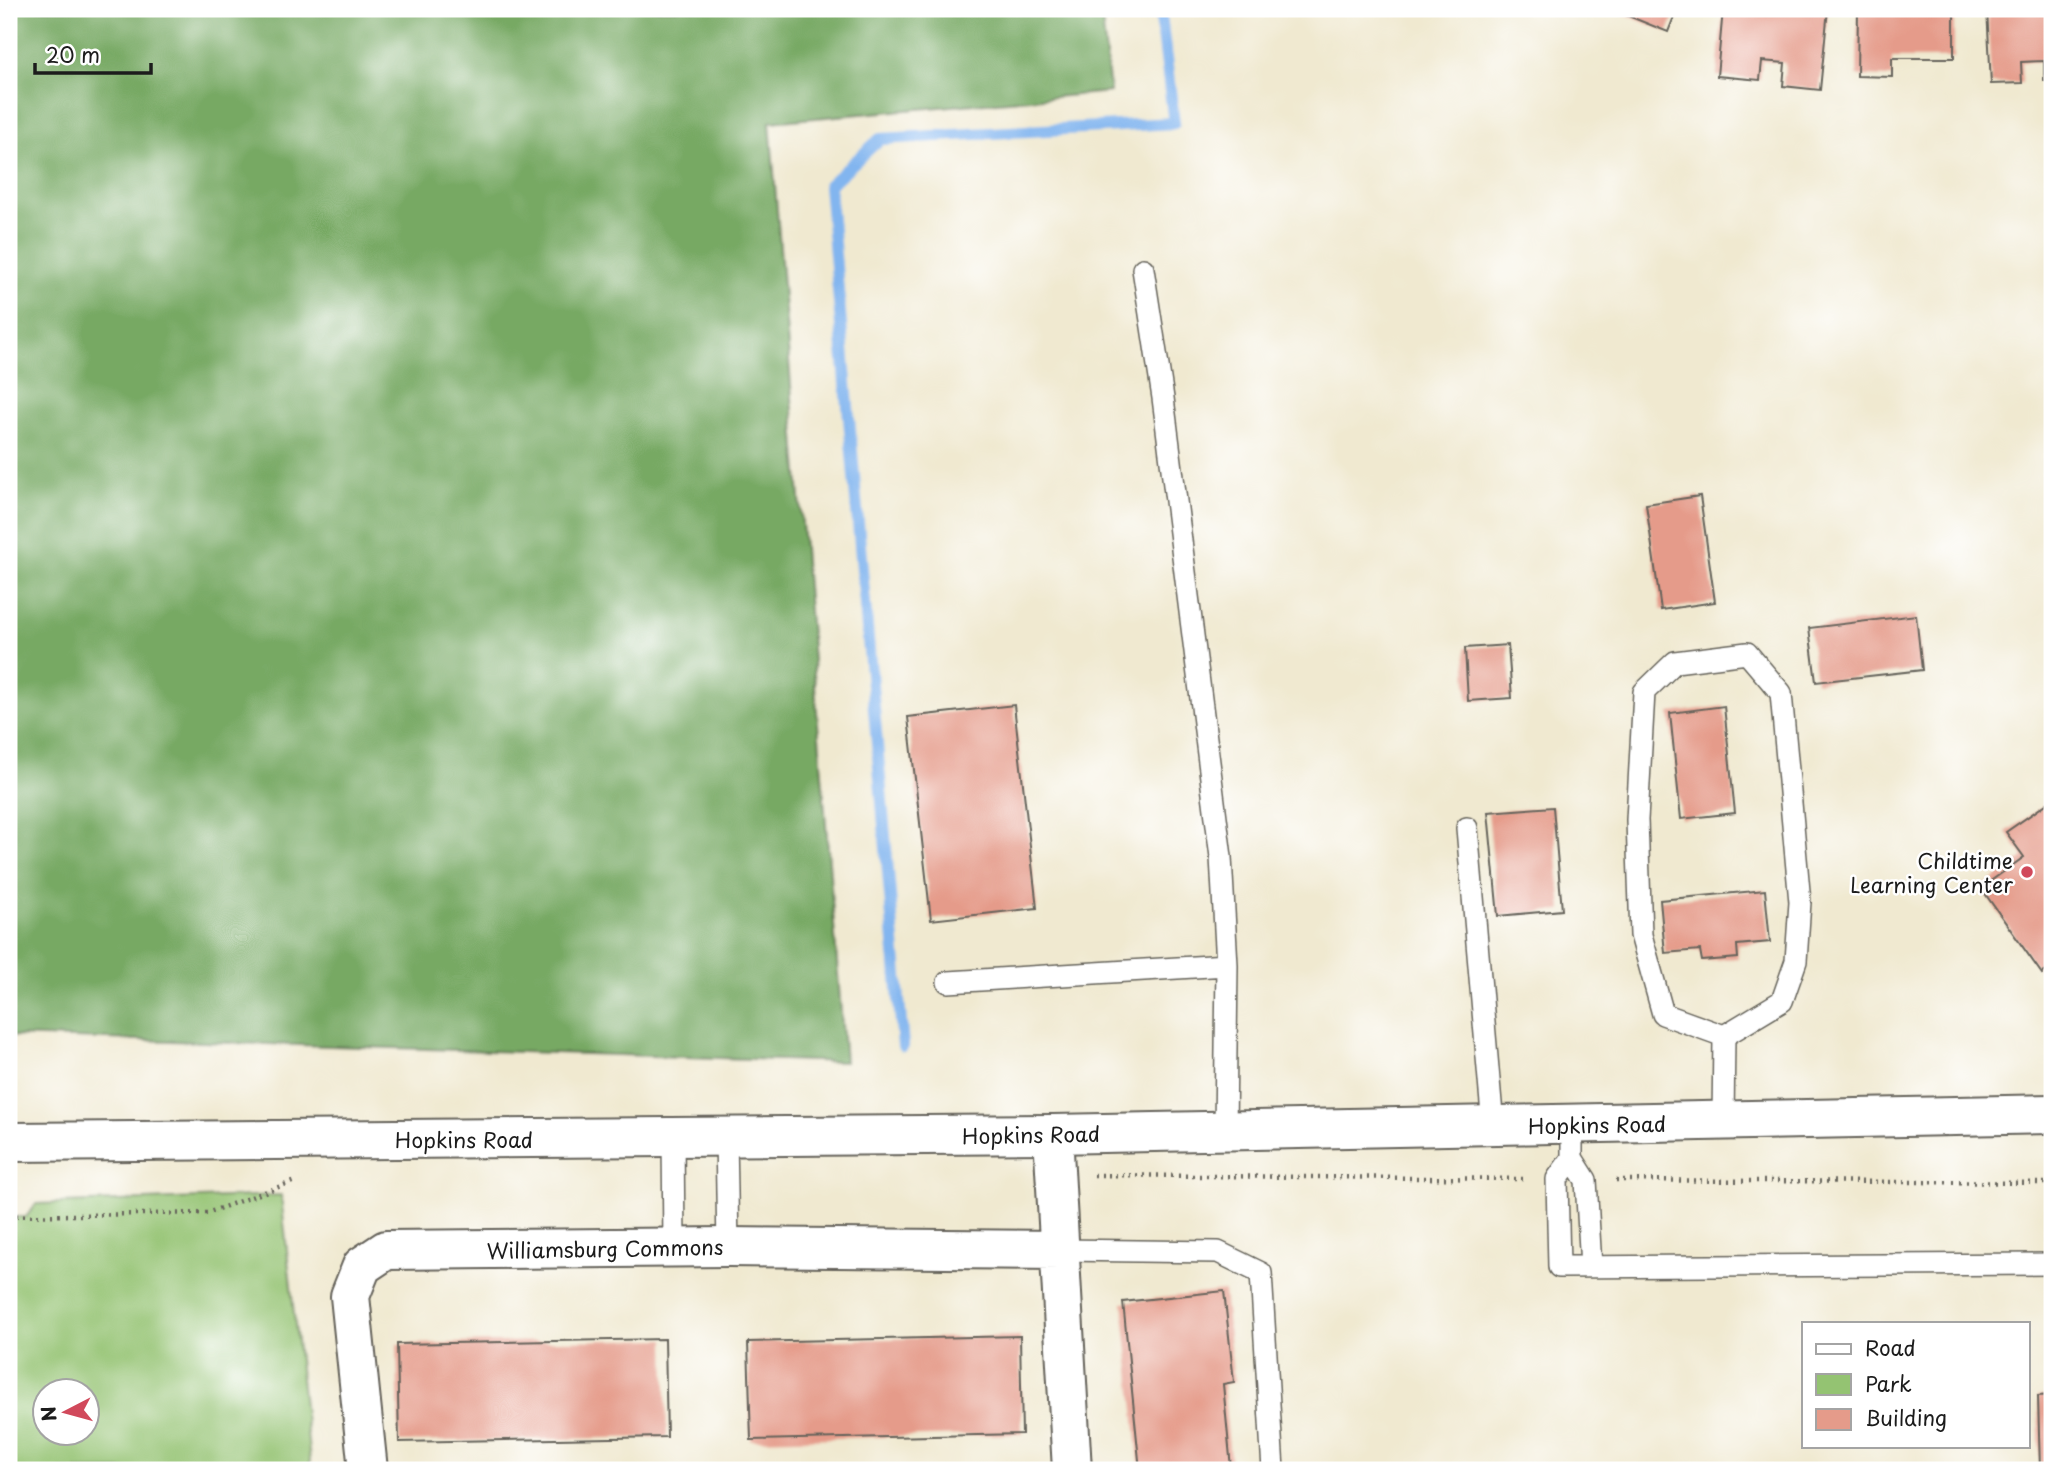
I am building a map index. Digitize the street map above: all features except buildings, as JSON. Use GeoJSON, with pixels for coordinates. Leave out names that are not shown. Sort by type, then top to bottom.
{"type":"FeatureCollection","features":[{"type":"Feature","properties":{"kind":"street","name":"Hopkins Road"},"geometry":{"type":"LineString","coordinates":[[9,1142],[1053,1134],[1493,1126],[1572,1141],[1723,1121],[2052,1114]]}},
{"type":"Feature","properties":{"kind":"street"},"geometry":{"type":"LineString","coordinates":[[1053,1134],[1072,1470]]}},
{"type":"Feature","properties":{"kind":"street","name":"Williamsburg Commons"},"geometry":{"type":"LineString","coordinates":[[368,1470],[350,1296],[362,1266],[386,1250],[728,1247],[1059,1250]]}},
{"type":"Feature","properties":{"kind":"lane"},"geometry":{"type":"LineString","coordinates":[[1143,269],[1163,398],[1221,857],[1227,965],[1226,1131]]}},
{"type":"Feature","properties":{"kind":"lane"},"geometry":{"type":"LineString","coordinates":[[1747,653],[1781,693],[1800,902],[1796,961],[1782,1002],[1724,1036],[1663,1014],[1641,935],[1637,820],[1644,692],[1675,662],[1747,653]]}},
{"type":"Feature","properties":{"kind":"lane"},"geometry":{"type":"LineString","coordinates":[[1467,828],[1493,1126]]}},
{"type":"Feature","properties":{"kind":"lane"},"geometry":{"type":"LineString","coordinates":[[948,982],[1227,965]]}},
{"type":"Feature","properties":{"kind":"lane"},"geometry":{"type":"LineString","coordinates":[[1723,1121],[1724,1036]]}},
{"type":"Feature","properties":{"kind":"lane"},"geometry":{"type":"LineString","coordinates":[[673,1137],[674,1247]]}},
{"type":"Feature","properties":{"kind":"lane"},"geometry":{"type":"LineString","coordinates":[[726,1137],[728,1247]]}},
{"type":"Feature","properties":{"kind":"lane"},"geometry":{"type":"LineString","coordinates":[[1572,1141],[1557,1180],[1559,1267],[2052,1264]]}},
{"type":"Feature","properties":{"kind":"lane"},"geometry":{"type":"LineString","coordinates":[[1572,1141],[1586,1180],[1591,1267]]}},
{"type":"Feature","properties":{"kind":"lane"},"geometry":{"type":"LineString","coordinates":[[1059,1250],[1218,1252],[1261,1273],[1273,1470]]}},
{"type":"Feature","properties":{"kind":"lane"},"geometry":{"type":"LineString","coordinates":[[368,1470],[374,1470]]}},
{"type":"Feature","properties":{"kind":"green space"},"geometry":{"type":"Polygon","coordinates":[[[9,9],[1101,9],[1110,92],[770,122],[845,1062],[9,1036],[9,9]]]}},
{"type":"Feature","properties":{"kind":"green space"},"geometry":{"type":"Polygon","coordinates":[[[281,1195],[311,1470],[9,1470],[9,1217],[26,1217],[36,1204],[281,1195]]]}},
{"type":"Feature","properties":{"kind":"waterway"},"geometry":{"type":"LineString","coordinates":[[903,1046],[829,185],[880,139],[1174,123],[1160,9]]}},
{"type":"Feature","properties":{"kind":"place","name":"Childtime Learning Center"},"geometry":{"type":"Point","coordinates":[2027,872]}}]}
